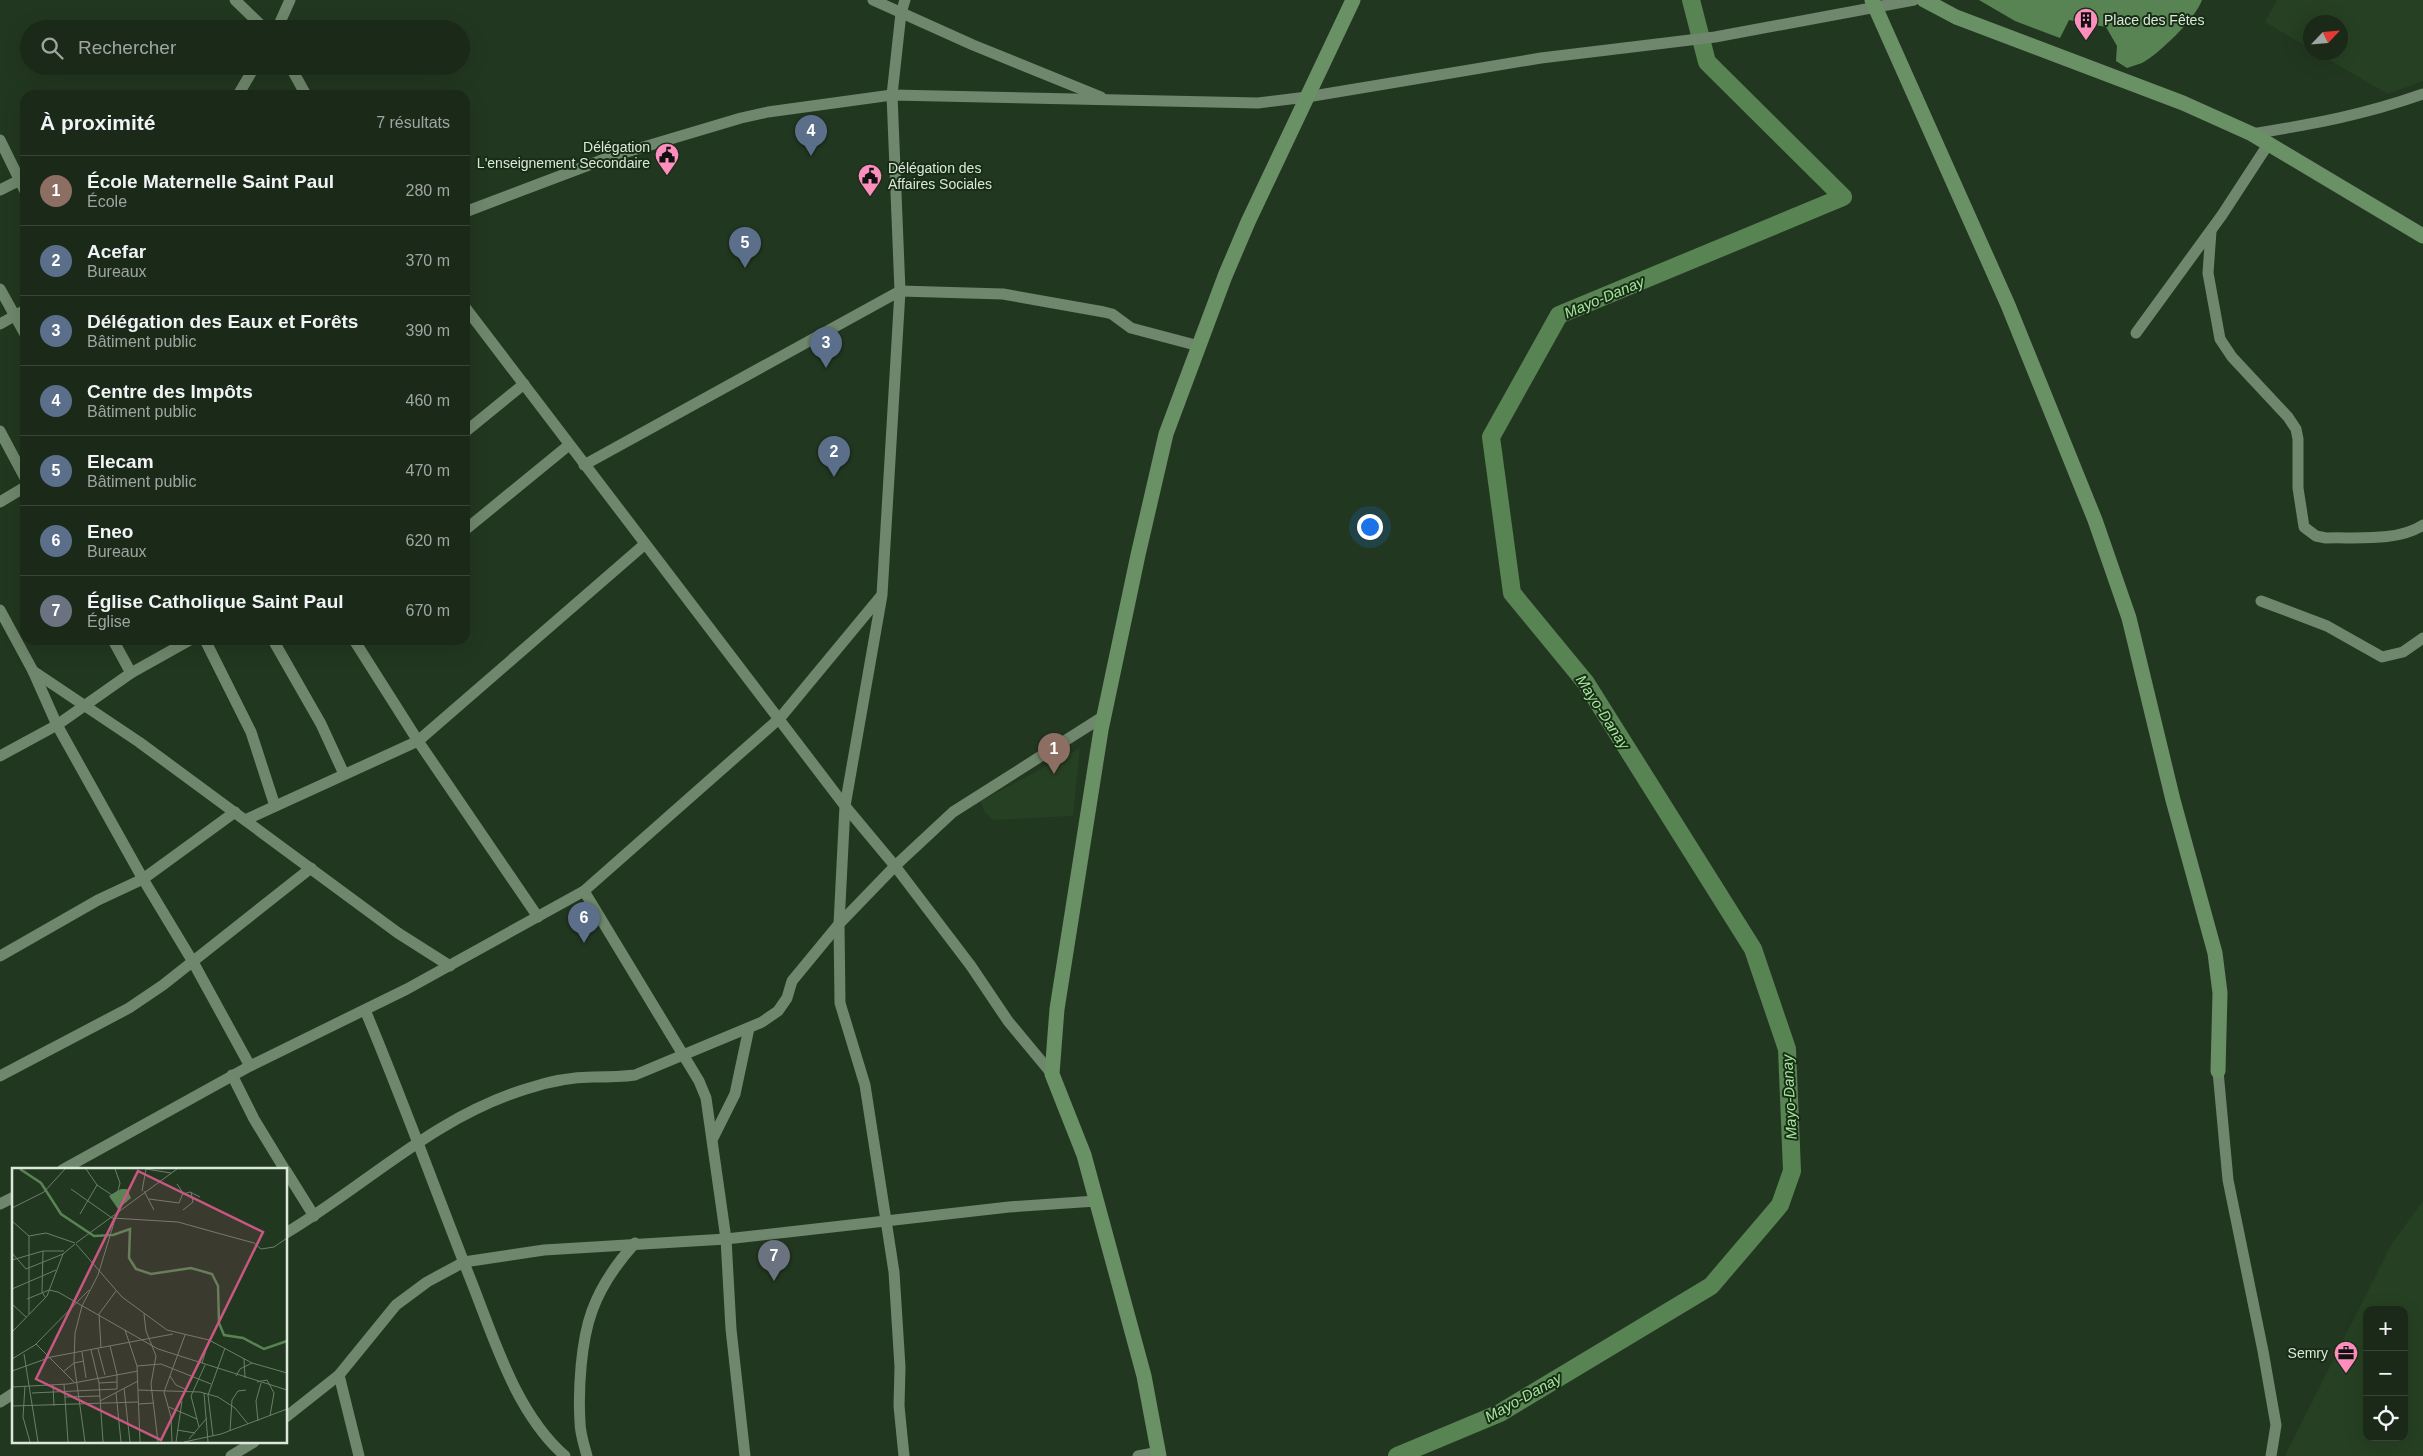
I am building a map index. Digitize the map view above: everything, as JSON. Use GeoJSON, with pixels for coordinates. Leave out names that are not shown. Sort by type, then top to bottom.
{"type":"FeatureCollection","features":[{"type":"Feature","properties":{"kind":"main road"},"geometry":{"type":"LineString","coordinates":[[1159,1454],[1144,1376],[1084,1155],[1052,1074],[1057,1009],[1067,936],[1104,716],[1138,554],[1166,434],[1248,222],[1353,0]]}},
{"type":"Feature","properties":{"kind":"main road"},"geometry":{"type":"LineString","coordinates":[[1924,0],[1956,17],[2183,103],[2252,134],[2423,236]]}},
{"type":"Feature","properties":{"kind":"main road"},"geometry":{"type":"LineString","coordinates":[[1873,3],[2008,305],[2095,520],[2130,618],[2173,800],[2214,953],[2220,993],[2218,1071]]}},
{"type":"Feature","properties":{"kind":"street"},"geometry":{"type":"LineString","coordinates":[[235,0],[256,20]]}},
{"type":"Feature","properties":{"kind":"street"},"geometry":{"type":"LineString","coordinates":[[280,20],[290,0]]}},
{"type":"Feature","properties":{"kind":"street"},"geometry":{"type":"LineString","coordinates":[[874,0],[973,45],[1110,100]]}},
{"type":"Feature","properties":{"kind":"street"},"geometry":{"type":"LineString","coordinates":[[904,1456],[899,1406],[900,1367],[894,1272],[865,1085],[840,1003],[839,924],[845,806],[882,595],[900,291],[892,95],[901,13],[905,0]]}},
{"type":"Feature","properties":{"kind":"street"},"geometry":{"type":"LineString","coordinates":[[470,210],[610,157],[768,112],[892,95],[1237,104],[1307,97],[1541,58],[1714,36],[1873,3],[1914,0]]}},
{"type":"Feature","properties":{"kind":"street"},"geometry":{"type":"LineString","coordinates":[[241,90],[250,75]]}},
{"type":"Feature","properties":{"kind":"street"},"geometry":{"type":"LineString","coordinates":[[295,75],[303,90]]}},
{"type":"Feature","properties":{"kind":"street"},"geometry":{"type":"LineString","coordinates":[[2252,134],[2316,124],[2366,113],[2423,94]]}},
{"type":"Feature","properties":{"kind":"street"},"geometry":{"type":"LineString","coordinates":[[0,140],[20,181]]}},
{"type":"Feature","properties":{"kind":"street"},"geometry":{"type":"LineString","coordinates":[[2136,333],[2211,230],[2269,143]]}},
{"type":"Feature","properties":{"kind":"street"},"geometry":{"type":"LineString","coordinates":[[0,190],[20,185]]}},
{"type":"Feature","properties":{"kind":"street"},"geometry":{"type":"LineString","coordinates":[[2211,230],[2208,273],[2220,339],[2232,358],[2288,417],[2296,429],[2298,440],[2298,488],[2304,527],[2316,536],[2326,538],[2383,536],[2418,527],[2423,538]]}},
{"type":"Feature","properties":{"kind":"street"},"geometry":{"type":"LineString","coordinates":[[0,289],[20,312],[0,324]]}},
{"type":"Feature","properties":{"kind":"street"},"geometry":{"type":"LineString","coordinates":[[584,465],[900,291],[1002,294],[1104,312],[1112,314],[1131,328],[1199,346]]}},
{"type":"Feature","properties":{"kind":"street"},"geometry":{"type":"LineString","coordinates":[[470,314],[644,544],[780,718],[845,806],[895,866],[972,966],[1008,1021],[1052,1074]]}},
{"type":"Feature","properties":{"kind":"street"},"geometry":{"type":"LineString","coordinates":[[470,428],[524,384]]}},
{"type":"Feature","properties":{"kind":"street"},"geometry":{"type":"LineString","coordinates":[[0,431],[20,469]]}},
{"type":"Feature","properties":{"kind":"street"},"geometry":{"type":"LineString","coordinates":[[470,526],[569,445]]}},
{"type":"Feature","properties":{"kind":"street"},"geometry":{"type":"LineString","coordinates":[[0,502],[20,490]]}},
{"type":"Feature","properties":{"kind":"street"},"geometry":{"type":"LineString","coordinates":[[245,820],[418,741],[644,544]]}},
{"type":"Feature","properties":{"kind":"street"},"geometry":{"type":"LineString","coordinates":[[66,1168],[232,1075],[450,966],[584,891],[780,718],[882,595]]}},
{"type":"Feature","properties":{"kind":"street"},"geometry":{"type":"LineString","coordinates":[[2261,601],[2327,626],[2382,657],[2403,652],[2423,638]]}},
{"type":"Feature","properties":{"kind":"street"},"geometry":{"type":"LineString","coordinates":[[0,610],[34,671],[57,725],[143,879],[193,962],[250,1066]]}},
{"type":"Feature","properties":{"kind":"street"},"geometry":{"type":"LineString","coordinates":[[116,645],[131,673]]}},
{"type":"Feature","properties":{"kind":"street"},"geometry":{"type":"LineString","coordinates":[[0,756],[57,725],[85,706],[98,694],[181,645]]}},
{"type":"Feature","properties":{"kind":"street"},"geometry":{"type":"LineString","coordinates":[[208,645],[251,732],[275,806]]}},
{"type":"Feature","properties":{"kind":"street"},"geometry":{"type":"LineString","coordinates":[[276,645],[322,724],[344,774]]}},
{"type":"Feature","properties":{"kind":"street"},"geometry":{"type":"LineString","coordinates":[[357,645],[418,741],[538,917]]}},
{"type":"Feature","properties":{"kind":"street"},"geometry":{"type":"LineString","coordinates":[[34,671],[235,812],[398,932],[450,966]]}},
{"type":"Feature","properties":{"kind":"street"},"geometry":{"type":"LineString","coordinates":[[288,1232],[314,1216],[417,1142],[483,1104],[527,1088],[553,1082],[592,1077],[616,1078],[635,1075],[749,1028],[778,1011],[787,998],[792,981],[839,924],[895,866],[953,812],[1104,716]]}},
{"type":"Feature","properties":{"kind":"street"},"geometry":{"type":"LineString","coordinates":[[0,956],[98,900],[143,879],[235,812]]}},
{"type":"Feature","properties":{"kind":"street"},"geometry":{"type":"LineString","coordinates":[[0,1076],[129,1008],[193,962],[253,912],[312,868]]}},
{"type":"Feature","properties":{"kind":"street"},"geometry":{"type":"LineString","coordinates":[[584,891],[699,1081],[706,1098],[726,1238],[731,1329],[745,1456]]}},
{"type":"Feature","properties":{"kind":"street"},"geometry":{"type":"LineString","coordinates":[[365,1010],[394,1078],[417,1142],[513,1386],[551,1444],[565,1456]]}},
{"type":"Feature","properties":{"kind":"street"},"geometry":{"type":"LineString","coordinates":[[713,1138],[735,1094],[749,1028]]}},
{"type":"Feature","properties":{"kind":"street"},"geometry":{"type":"LineString","coordinates":[[2218,1071],[2228,1180],[2276,1425],[2271,1456]]}},
{"type":"Feature","properties":{"kind":"street"},"geometry":{"type":"LineString","coordinates":[[232,1075],[254,1119],[285,1168]]}},
{"type":"Feature","properties":{"kind":"street"},"geometry":{"type":"LineString","coordinates":[[288,1173],[314,1216]]}},
{"type":"Feature","properties":{"kind":"street"},"geometry":{"type":"LineString","coordinates":[[0,1204],[12,1198]]}},
{"type":"Feature","properties":{"kind":"street"},"geometry":{"type":"LineString","coordinates":[[288,1415],[339,1376],[396,1306],[427,1282],[464,1262],[544,1250],[726,1238],[886,1222],[1009,1207],[1096,1201]]}},
{"type":"Feature","properties":{"kind":"street"},"geometry":{"type":"LineString","coordinates":[[587,1456],[580,1424],[580,1406],[582,1363],[591,1313],[608,1279],[635,1243]]}},
{"type":"Feature","properties":{"kind":"street"},"geometry":{"type":"LineString","coordinates":[[339,1376],[359,1456]]}},
{"type":"Feature","properties":{"kind":"street"},"geometry":{"type":"LineString","coordinates":[[0,1402],[12,1394]]}},
{"type":"Feature","properties":{"kind":"street"},"geometry":{"type":"LineString","coordinates":[[231,1456],[251,1444]]}},
{"type":"Feature","properties":{"kind":"street"},"geometry":{"type":"LineString","coordinates":[[1138,1456],[1159,1454]]}},
{"type":"Feature","properties":{"kind":"shaded area"},"geometry":{"type":"Polygon","coordinates":[[[1979,0],[2202,0],[2185,25],[2167,44],[2142,63],[2127,68],[2116,61],[2117,46],[2106,27],[2069,20],[2060,38],[2015,21],[1979,0]]]}},
{"type":"Feature","properties":{"kind":"shaded area"},"geometry":{"type":"Polygon","coordinates":[[[2277,0],[2423,0],[2423,81],[2388,94],[2329,60],[2348,60],[2348,15],[2303,15],[2303,45],[2265,22],[2277,0]]]}},
{"type":"Feature","properties":{"kind":"shaded area"},"geometry":{"type":"Polygon","coordinates":[[[1080,748],[1073,816],[993,820],[984,811],[981,801],[1080,748]]]}},
{"type":"Feature","properties":{"kind":"shaded area","name":"Semry"},"geometry":{"type":"Polygon","coordinates":[[[2423,1201],[2423,1456],[2285,1456],[2391,1245],[2423,1201]]]}},
{"type":"Feature","properties":{"kind":"waterway","name":"Mayo-Danay"},"geometry":{"type":"LineString","coordinates":[[1397,1456],[1500,1413],[1711,1286],[1780,1205],[1792,1171],[1787,1049],[1753,949],[1586,683],[1512,593],[1491,437],[1559,315],[1843,197],[1707,62],[1691,0]]}},
{"type":"Feature","properties":{"kind":"place","name":"Place des Fêtes"},"geometry":{"type":"Point","coordinates":[2086,41]}},
{"type":"Feature","properties":{"kind":"place","name":"Centre des Impôts"},"geometry":{"type":"Point","coordinates":[811,156]}},
{"type":"Feature","properties":{"kind":"place","name":"Délégation L'enseignement Secondaire"},"geometry":{"type":"Point","coordinates":[667,176]}},
{"type":"Feature","properties":{"kind":"place","name":"Délégation des Affaires Sociales"},"geometry":{"type":"Point","coordinates":[870,197]}},
{"type":"Feature","properties":{"kind":"place","name":"Elecam"},"geometry":{"type":"Point","coordinates":[745,268]}},
{"type":"Feature","properties":{"kind":"place","name":"Délégation des Eaux et Forêts"},"geometry":{"type":"Point","coordinates":[826,368]}},
{"type":"Feature","properties":{"kind":"place","name":"Acefar"},"geometry":{"type":"Point","coordinates":[834,477]}},
{"type":"Feature","properties":{"kind":"place","name":"École Maternelle Saint Paul"},"geometry":{"type":"Point","coordinates":[1054,774]}},
{"type":"Feature","properties":{"kind":"place","name":"Eneo"},"geometry":{"type":"Point","coordinates":[584,943]}},
{"type":"Feature","properties":{"kind":"place","name":"Église Catholique Saint Paul"},"geometry":{"type":"Point","coordinates":[774,1281]}},
{"type":"Feature","properties":{"kind":"place","name":"Semry"},"geometry":{"type":"Point","coordinates":[2346,1374]}}]}
